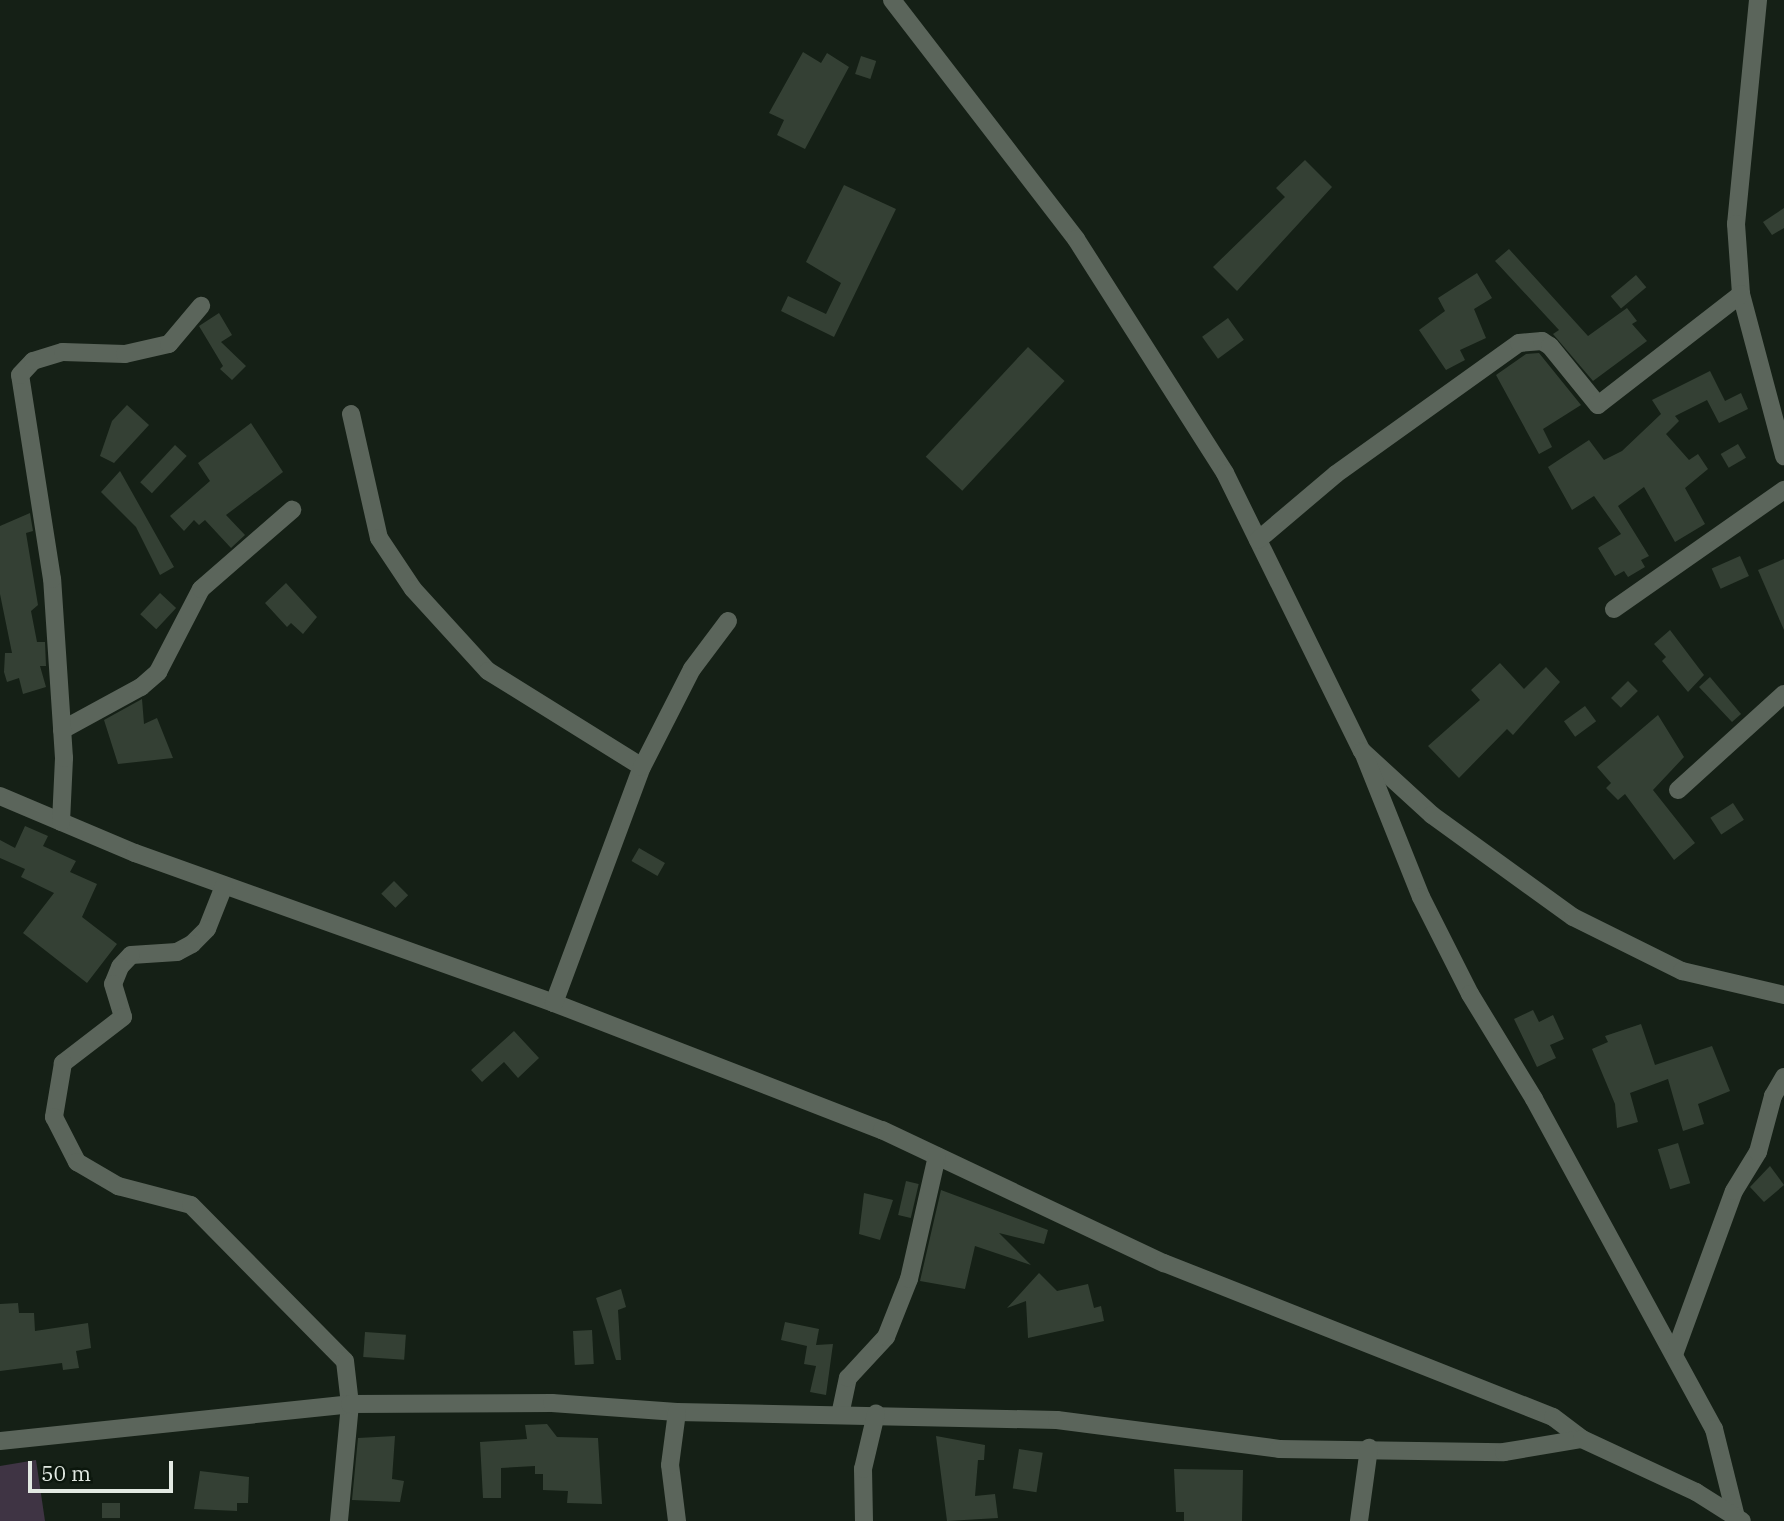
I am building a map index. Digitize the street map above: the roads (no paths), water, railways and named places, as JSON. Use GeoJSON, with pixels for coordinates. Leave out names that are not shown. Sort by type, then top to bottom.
{"type":"FeatureCollection","features":[{"type":"Feature","properties":{"kind":"street"},"geometry":{"type":"LineString","coordinates":[[892,0],[1076,239],[1225,473],[1362,751],[1415,884],[1470,994],[1675,1352],[1717,1438],[1739,1517]]}},
{"type":"Feature","properties":{"kind":"street"},"geometry":{"type":"LineString","coordinates":[[1758,0],[1736,224],[1741,294],[1784,456]]}},
{"type":"Feature","properties":{"kind":"street"},"geometry":{"type":"LineString","coordinates":[[1258,540],[1336,474],[1519,343],[1542,341],[1550,346],[1598,405],[1741,294]]}},
{"type":"Feature","properties":{"kind":"street"},"geometry":{"type":"LineString","coordinates":[[61,822],[62,730],[52,579],[20,375],[33,361],[63,352],[125,355],[169,344],[201,306]]}},
{"type":"Feature","properties":{"kind":"street"},"geometry":{"type":"LineString","coordinates":[[351,414],[379,538],[413,589],[488,671],[642,767]]}},
{"type":"Feature","properties":{"kind":"street"},"geometry":{"type":"LineString","coordinates":[[1614,609],[1784,490]]}},
{"type":"Feature","properties":{"kind":"street"},"geometry":{"type":"LineString","coordinates":[[62,730],[141,687],[158,672],[201,589],[292,510]]}},
{"type":"Feature","properties":{"kind":"street"},"geometry":{"type":"LineString","coordinates":[[554,1003],[642,767],[692,669],[727,621]]}},
{"type":"Feature","properties":{"kind":"street"},"geometry":{"type":"LineString","coordinates":[[1678,790],[1784,694]]}},
{"type":"Feature","properties":{"kind":"street"},"geometry":{"type":"LineString","coordinates":[[1362,751],[1432,815],[1573,917],[1682,971],[1784,995]]}},
{"type":"Feature","properties":{"kind":"street"},"geometry":{"type":"LineString","coordinates":[[0,796],[224,886],[554,1003],[937,1156],[1164,1263],[1553,1417],[1582,1439],[1739,1517]]}},
{"type":"Feature","properties":{"kind":"street"},"geometry":{"type":"LineString","coordinates":[[224,886],[207,929],[192,944],[177,952],[131,956],[120,967],[113,984],[123,1017],[63,1063],[54,1117],[78,1162],[118,1186],[191,1205],[345,1361],[350,1404],[338,1521]]}},
{"type":"Feature","properties":{"kind":"street"},"geometry":{"type":"LineString","coordinates":[[1675,1352],[1734,1191],[1759,1152],[1773,1096],[1784,1077]]}},
{"type":"Feature","properties":{"kind":"street"},"geometry":{"type":"LineString","coordinates":[[840,1415],[848,1378],[886,1337],[909,1279],[937,1156]]}},
{"type":"Feature","properties":{"kind":"street"},"geometry":{"type":"LineString","coordinates":[[0,1441],[350,1404],[552,1403],[677,1412],[876,1414],[1057,1420],[1279,1449],[1369,1448],[1504,1452],[1582,1439]]}},
{"type":"Feature","properties":{"kind":"street"},"geometry":{"type":"LineString","coordinates":[[677,1412],[670,1465],[677,1521]]}},
{"type":"Feature","properties":{"kind":"street"},"geometry":{"type":"LineString","coordinates":[[864,1521],[863,1469],[876,1414]]}},
{"type":"Feature","properties":{"kind":"street"},"geometry":{"type":"LineString","coordinates":[[1359,1521],[1369,1448]]}}]}
